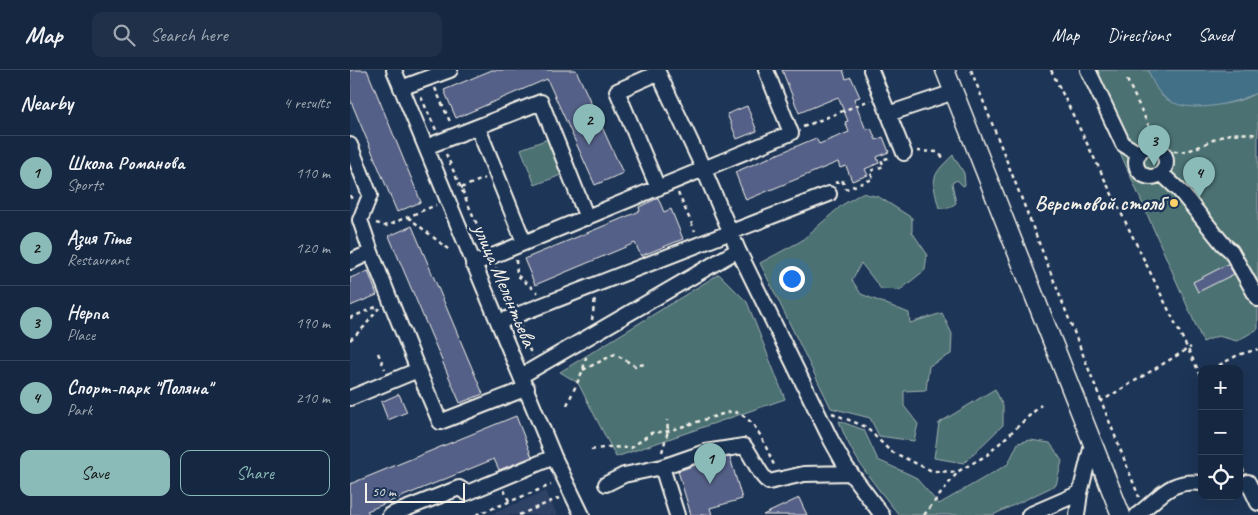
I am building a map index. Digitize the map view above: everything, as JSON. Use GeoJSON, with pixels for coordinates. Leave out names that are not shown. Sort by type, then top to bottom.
{"type":"FeatureCollection","features":[{"type":"Feature","properties":{"kind":"main road"},"geometry":{"type":"LineString","coordinates":[[945,70],[1121,515]]}},
{"type":"Feature","properties":{"kind":"street","name":"улица Мелентьева"},"geometry":{"type":"LineString","coordinates":[[394,70],[554,457],[582,515]]}},
{"type":"Feature","properties":{"kind":"street"},"geometry":{"type":"LineString","coordinates":[[401,88],[450,70]]}},
{"type":"Feature","properties":{"kind":"street"},"geometry":{"type":"LineString","coordinates":[[473,264],[704,170],[791,132],[766,70]]}},
{"type":"Feature","properties":{"kind":"street"},"geometry":{"type":"LineString","coordinates":[[871,70],[904,153]]}},
{"type":"Feature","properties":{"kind":"street"},"geometry":{"type":"LineString","coordinates":[[1088,70],[1123,144],[1139,154]]}},
{"type":"Feature","properties":{"kind":"street"},"geometry":{"type":"LineString","coordinates":[[658,188],[617,91],[658,72],[704,170],[729,231],[831,440],[851,473],[882,515]]}},
{"type":"Feature","properties":{"kind":"street"},"geometry":{"type":"LineString","coordinates":[[888,114],[954,92]]}},
{"type":"Feature","properties":{"kind":"street"},"geometry":{"type":"LineString","coordinates":[[426,147],[541,102],[587,218]]}},
{"type":"Feature","properties":{"kind":"street"},"geometry":{"type":"LineString","coordinates":[[478,128],[496,173],[519,244]]}},
{"type":"Feature","properties":{"kind":"street"},"geometry":{"type":"LineString","coordinates":[[350,145],[370,195],[360,220],[371,252],[440,422],[524,382],[589,338],[738,250]]}},
{"type":"Feature","properties":{"kind":"street"},"geometry":{"type":"LineString","coordinates":[[1167,173],[1152,176],[1143,174],[1137,166],[1139,154],[1148,147],[1162,151],[1166,160],[1167,173],[1223,244],[1231,251],[1258,299]]}},
{"type":"Feature","properties":{"kind":"street"},"geometry":{"type":"LineString","coordinates":[[499,322],[700,242],[829,194]]}},
{"type":"Feature","properties":{"kind":"street"},"geometry":{"type":"LineString","coordinates":[[350,262],[371,252]]}},
{"type":"Feature","properties":{"kind":"street"},"geometry":{"type":"LineString","coordinates":[[350,398],[418,370]]}},
{"type":"Feature","properties":{"kind":"street"},"geometry":{"type":"LineString","coordinates":[[1077,515],[1080,493],[1092,445]]}},
{"type":"Feature","properties":{"kind":"street"},"geometry":{"type":"LineString","coordinates":[[606,484],[624,475],[664,466],[705,452],[744,446],[752,456],[764,479],[769,482],[804,474],[851,473]]}},
{"type":"Feature","properties":{"kind":"street"},"geometry":{"type":"LineString","coordinates":[[390,515],[459,488],[467,493],[554,457]]}},
{"type":"Feature","properties":{"kind":"street"},"geometry":{"type":"LineString","coordinates":[[664,466],[677,515]]}},
{"type":"Feature","properties":{"kind":"street"},"geometry":{"type":"LineString","coordinates":[[1249,480],[1258,503]]}},
{"type":"Feature","properties":{"kind":"street"},"geometry":{"type":"LineString","coordinates":[[1141,512],[1169,488],[1184,481],[1198,483]]}},
{"type":"Feature","properties":{"kind":"street"},"geometry":{"type":"LineString","coordinates":[[1029,515],[1080,493]]}},
{"type":"Feature","properties":{"kind":"path"},"geometry":{"type":"LineString","coordinates":[[971,70],[1141,512]]}},
{"type":"Feature","properties":{"kind":"path"},"geometry":{"type":"LineString","coordinates":[[1051,70],[1198,369]]}},
{"type":"Feature","properties":{"kind":"path"},"geometry":{"type":"LineString","coordinates":[[431,77],[456,136]]}},
{"type":"Feature","properties":{"kind":"path"},"geometry":{"type":"LineString","coordinates":[[1127,80],[1156,141],[1171,151],[1190,150],[1226,135],[1258,135]]}},
{"type":"Feature","properties":{"kind":"path"},"geometry":{"type":"LineString","coordinates":[[415,83],[491,256]]}},
{"type":"Feature","properties":{"kind":"path"},"geometry":{"type":"LineString","coordinates":[[791,132],[881,95]]}},
{"type":"Feature","properties":{"kind":"path"},"geometry":{"type":"LineString","coordinates":[[1167,173],[1171,151]]}},
{"type":"Feature","properties":{"kind":"path"},"geometry":{"type":"LineString","coordinates":[[854,186],[872,179],[870,171],[884,166],[881,160],[904,153],[937,152],[944,159]]}},
{"type":"Feature","properties":{"kind":"path"},"geometry":{"type":"LineString","coordinates":[[461,188],[496,173]]}},
{"type":"Feature","properties":{"kind":"path"},"geometry":{"type":"LineString","coordinates":[[674,182],[700,242]]}},
{"type":"Feature","properties":{"kind":"path"},"geometry":{"type":"LineString","coordinates":[[360,220],[386,226],[430,208]]}},
{"type":"Feature","properties":{"kind":"path"},"geometry":{"type":"LineString","coordinates":[[408,217],[448,249]]}},
{"type":"Feature","properties":{"kind":"path"},"geometry":{"type":"LineString","coordinates":[[519,244],[517,275],[548,303]]}},
{"type":"Feature","properties":{"kind":"path"},"geometry":{"type":"LineString","coordinates":[[350,318],[380,306],[364,327],[350,340]]}},
{"type":"Feature","properties":{"kind":"path"},"geometry":{"type":"LineString","coordinates":[[567,405],[582,370],[589,338]]}},
{"type":"Feature","properties":{"kind":"path"},"geometry":{"type":"LineString","coordinates":[[1100,402],[1191,347]]}},
{"type":"Feature","properties":{"kind":"path"},"geometry":{"type":"LineString","coordinates":[[1219,365],[1238,355],[1258,349]]}},
{"type":"Feature","properties":{"kind":"path"},"geometry":{"type":"LineString","coordinates":[[378,353],[391,382]]}},
{"type":"Feature","properties":{"kind":"path"},"geometry":{"type":"LineString","coordinates":[[582,370],[615,354],[635,366],[645,364]]}},
{"type":"Feature","properties":{"kind":"path"},"geometry":{"type":"LineString","coordinates":[[924,515],[957,472],[987,456],[1041,405]]}},
{"type":"Feature","properties":{"kind":"path"},"geometry":{"type":"LineString","coordinates":[[591,450],[608,447],[631,448],[651,433],[668,431],[732,411],[742,414],[752,421],[777,471],[786,479]]}},
{"type":"Feature","properties":{"kind":"path"},"geometry":{"type":"LineString","coordinates":[[829,412],[866,427],[890,451],[915,463],[932,470],[957,472]]}},
{"type":"Feature","properties":{"kind":"path"},"geometry":{"type":"LineString","coordinates":[[664,466],[662,449],[668,431],[667,420]]}},
{"type":"Feature","properties":{"kind":"path"},"geometry":{"type":"LineString","coordinates":[[476,515],[551,485]]}},
{"type":"Feature","properties":{"kind":"path"},"geometry":{"type":"LineString","coordinates":[[519,515],[564,495]]}},
{"type":"Feature","properties":{"kind":"shaded area"},"geometry":{"type":"Polygon","coordinates":[[[1148,70],[1258,70],[1258,92],[1224,104],[1197,107],[1184,106],[1173,103],[1159,92],[1148,70]]]}},
{"type":"Feature","properties":{"kind":"shaded area"},"geometry":{"type":"Polygon","coordinates":[[[546,491],[557,515],[489,515],[546,491]]]}},
{"type":"Feature","properties":{"kind":"green space"},"geometry":{"type":"Polygon","coordinates":[[[1084,70],[1148,70],[1161,95],[1166,99],[1191,103],[1223,104],[1246,98],[1258,92],[1258,329],[1237,341],[1218,336],[1203,342],[1084,70]]]}},
{"type":"Feature","properties":{"kind":"green space"},"geometry":{"type":"Polygon","coordinates":[[[548,139],[561,175],[535,185],[521,149],[548,139]]]}},
{"type":"Feature","properties":{"kind":"green space"},"geometry":{"type":"Polygon","coordinates":[[[953,155],[964,173],[965,185],[963,186],[957,180],[952,183],[956,203],[949,208],[939,208],[934,184],[935,178],[940,168],[953,155]]]}},
{"type":"Feature","properties":{"kind":"green space"},"geometry":{"type":"Polygon","coordinates":[[[862,193],[879,197],[912,218],[912,232],[927,254],[925,270],[900,290],[881,289],[861,263],[852,280],[861,294],[909,313],[910,323],[942,313],[952,334],[951,354],[929,366],[926,390],[904,391],[904,406],[918,424],[914,441],[879,436],[870,418],[831,408],[760,263],[801,241],[842,205],[862,193]]]}},
{"type":"Feature","properties":{"kind":"green space"},"geometry":{"type":"Polygon","coordinates":[[[719,274],[747,302],[785,399],[616,457],[578,383],[560,372],[719,274]]]}},
{"type":"Feature","properties":{"kind":"green space"},"geometry":{"type":"Polygon","coordinates":[[[995,389],[1003,406],[1003,425],[964,463],[934,458],[939,423],[995,389]]]}},
{"type":"Feature","properties":{"kind":"green space"},"geometry":{"type":"Polygon","coordinates":[[[839,421],[864,430],[878,460],[915,477],[939,504],[1008,464],[1018,443],[1030,440],[1050,443],[1062,461],[1056,485],[993,515],[899,515],[857,459],[839,421]]]}},
{"type":"Feature","properties":{"kind":"building"},"geometry":{"type":"Polygon","coordinates":[[[350,70],[367,70],[421,202],[397,212],[350,99],[350,70]]]}},
{"type":"Feature","properties":{"kind":"building"},"geometry":{"type":"Polygon","coordinates":[[[492,70],[576,70],[623,173],[595,185],[547,79],[456,118],[444,90],[492,70]]]}},
{"type":"Feature","properties":{"kind":"building"},"geometry":{"type":"Polygon","coordinates":[[[782,70],[843,70],[846,79],[851,77],[860,97],[854,99],[866,130],[871,128],[876,140],[883,137],[889,152],[877,157],[879,163],[865,169],[868,175],[852,181],[846,166],[840,168],[838,162],[746,200],[735,172],[816,138],[819,144],[849,132],[845,122],[848,121],[838,97],[799,113],[782,70]]]}},
{"type":"Feature","properties":{"kind":"building"},"geometry":{"type":"Polygon","coordinates":[[[747,106],[757,131],[737,139],[727,114],[747,106]]]}},
{"type":"Feature","properties":{"kind":"building"},"geometry":{"type":"Polygon","coordinates":[[[658,198],[664,212],[671,209],[683,239],[641,256],[635,243],[535,285],[524,259],[640,211],[639,207],[658,198]]]}},
{"type":"Feature","properties":{"kind":"building"},"geometry":{"type":"Polygon","coordinates":[[[412,226],[483,394],[460,403],[389,236],[412,226]]]}},
{"type":"Feature","properties":{"kind":"building"},"geometry":{"type":"Polygon","coordinates":[[[1228,264],[1234,274],[1198,292],[1193,282],[1228,264]]]}},
{"type":"Feature","properties":{"kind":"building"},"geometry":{"type":"Polygon","coordinates":[[[368,271],[377,295],[350,306],[350,278],[368,271]]]}},
{"type":"Feature","properties":{"kind":"building"},"geometry":{"type":"Polygon","coordinates":[[[399,394],[407,412],[388,420],[381,402],[399,394]]]}},
{"type":"Feature","properties":{"kind":"building"},"geometry":{"type":"Polygon","coordinates":[[[516,416],[532,457],[499,470],[494,459],[367,511],[370,515],[350,515],[350,484],[516,416]]]}},
{"type":"Feature","properties":{"kind":"building"},"geometry":{"type":"Polygon","coordinates":[[[730,457],[742,499],[710,508],[712,515],[691,515],[678,471],[707,461],[730,457]]]}},
{"type":"Feature","properties":{"kind":"building"},"geometry":{"type":"Polygon","coordinates":[[[799,498],[807,515],[763,515],[799,498]]]}},
{"type":"Feature","properties":{"kind":"place","name":"Азия Time"},"geometry":{"type":"Point","coordinates":[589,145]}},
{"type":"Feature","properties":{"kind":"place","name":"Нерпа"},"geometry":{"type":"Point","coordinates":[1154,166]}},
{"type":"Feature","properties":{"kind":"place","name":"Спорт-парк \"Поляна\""},"geometry":{"type":"Point","coordinates":[1199,198]}},
{"type":"Feature","properties":{"kind":"place","name":"Верстовой столб"},"geometry":{"type":"Point","coordinates":[1174,203]}},
{"type":"Feature","properties":{"kind":"place","name":"Школа Романова"},"geometry":{"type":"Point","coordinates":[710,484]}}]}
